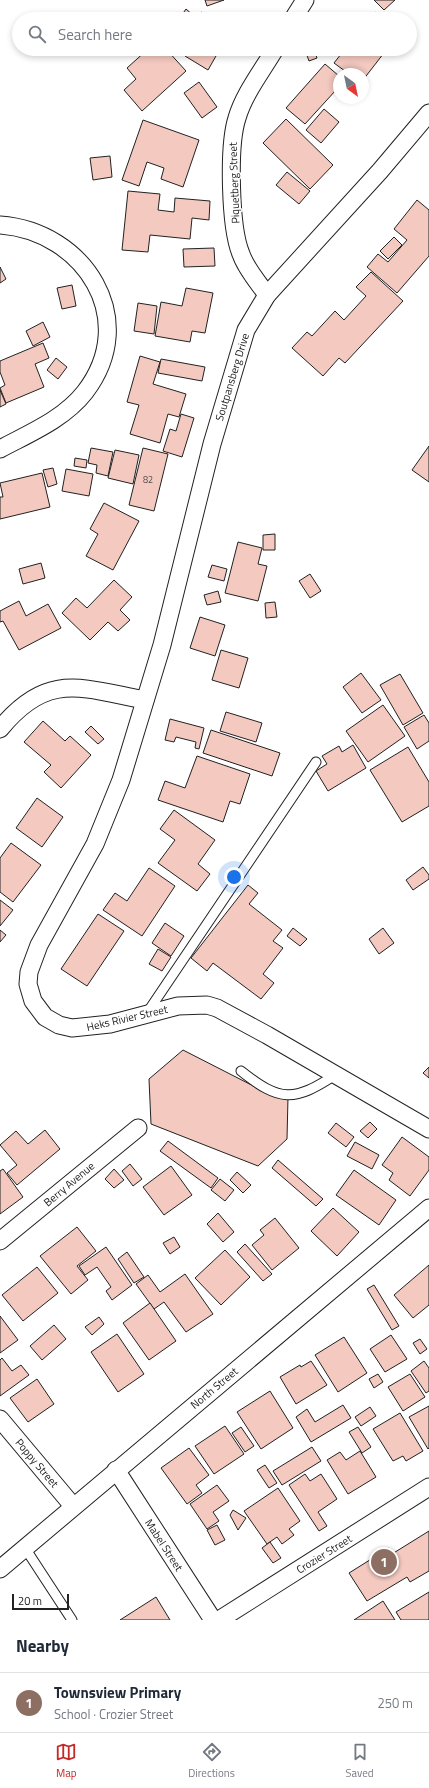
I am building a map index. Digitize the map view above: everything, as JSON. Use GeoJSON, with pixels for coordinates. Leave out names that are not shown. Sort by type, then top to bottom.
{"type":"FeatureCollection","features":[{"type":"Feature","properties":{"kind":"street","name":"Piquetberg Street"},"geometry":{"type":"LineString","coordinates":[[268,295],[244,261],[238,246],[234,215],[232,148],[234,128],[242,106],[271,56]]}},
{"type":"Feature","properties":{"kind":"street","name":"Soutpansberg Drive"},"geometry":{"type":"LineString","coordinates":[[145,700],[162,645],[212,444],[240,346],[252,317],[268,295],[380,170],[429,112]]}},
{"type":"Feature","properties":{"kind":"street"},"geometry":{"type":"LineString","coordinates":[[0,225],[18,226],[46,236],[70,252],[92,278],[103,298],[108,326],[106,348],[98,371],[81,397],[63,413],[0,448]]}},
{"type":"Feature","properties":{"kind":"street"},"geometry":{"type":"LineString","coordinates":[[0,729],[24,704],[52,689],[65,687],[85,688],[145,700]]}},
{"type":"Feature","properties":{"kind":"street","name":"Heks Rivier Street"},"geometry":{"type":"LineString","coordinates":[[145,700],[107,816],[84,866],[39,945],[29,972],[28,984],[33,1001],[44,1017],[59,1025],[80,1029],[178,1006],[207,1005],[246,1023],[429,1129]]}},
{"type":"Feature","properties":{"kind":"street","name":"Berry Avenue"},"geometry":{"type":"LineString","coordinates":[[0,1241],[138,1128]]}},
{"type":"Feature","properties":{"kind":"street","name":"North Street"},"geometry":{"type":"LineString","coordinates":[[0,1569],[73,1506],[429,1208]]}},
{"type":"Feature","properties":{"kind":"street","name":"Poppy Street"},"geometry":{"type":"LineString","coordinates":[[0,1420],[73,1506]]}},
{"type":"Feature","properties":{"kind":"street","name":"Mabel Street"},"geometry":{"type":"LineString","coordinates":[[116,1470],[213,1620]]}},
{"type":"Feature","properties":{"kind":"street","name":"Crozier Street"},"geometry":{"type":"LineString","coordinates":[[219,1620],[429,1487]]}},
{"type":"Feature","properties":{"kind":"lane"},"geometry":{"type":"LineString","coordinates":[[146,1014],[316,762]]}},
{"type":"Feature","properties":{"kind":"lane"},"geometry":{"type":"LineString","coordinates":[[241,1071],[271,1092],[284,1096],[301,1093],[320,1085],[335,1075]]}},
{"type":"Feature","properties":{"kind":"lane"},"geometry":{"type":"LineString","coordinates":[[26,1548],[72,1620]]}},
{"type":"Feature","properties":{"kind":"building"},"geometry":{"type":"Polygon","coordinates":[[[205,0],[224,0],[207,6],[205,0]]]}},
{"type":"Feature","properties":{"kind":"building"},"geometry":{"type":"Polygon","coordinates":[[[374,0],[395,0],[384,10],[374,0]]]}},
{"type":"Feature","properties":{"kind":"building"},"geometry":{"type":"Polygon","coordinates":[[[140,56],[172,56],[186,71],[142,111],[124,90],[136,79],[127,68],[140,56]]]}},
{"type":"Feature","properties":{"kind":"building"},"geometry":{"type":"Polygon","coordinates":[[[185,56],[216,56],[208,70],[185,56]]]}},
{"type":"Feature","properties":{"kind":"building"},"geometry":{"type":"Polygon","coordinates":[[[307,56],[316,56],[317,58],[309,61],[307,56]]]}},
{"type":"Feature","properties":{"kind":"building"},"geometry":{"type":"Polygon","coordinates":[[[340,56],[382,56],[369,72],[369,68],[341,68],[334,63],[340,56]]]}},
{"type":"Feature","properties":{"kind":"building"},"geometry":{"type":"Polygon","coordinates":[[[325,64],[333,71],[333,93],[305,124],[286,108],[325,64]]]}},
{"type":"Feature","properties":{"kind":"building"},"geometry":{"type":"Polygon","coordinates":[[[199,82],[217,107],[202,118],[184,93],[199,82]]]}},
{"type":"Feature","properties":{"kind":"building"},"geometry":{"type":"Polygon","coordinates":[[[324,109],[339,122],[321,143],[306,130],[324,109]]]}},
{"type":"Feature","properties":{"kind":"building"},"geometry":{"type":"Polygon","coordinates":[[[286,119],[333,165],[310,189],[263,143],[286,119]]]}},
{"type":"Feature","properties":{"kind":"building"},"geometry":{"type":"Polygon","coordinates":[[[143,120],[199,140],[183,187],[161,179],[164,168],[147,162],[139,186],[122,180],[143,120]]]}},
{"type":"Feature","properties":{"kind":"building"},"geometry":{"type":"Polygon","coordinates":[[[110,156],[112,177],[93,180],[90,158],[110,156]]]}},
{"type":"Feature","properties":{"kind":"building"},"geometry":{"type":"Polygon","coordinates":[[[287,172],[310,191],[299,204],[276,185],[287,172]]]}},
{"type":"Feature","properties":{"kind":"building"},"geometry":{"type":"Polygon","coordinates":[[[128,191],[160,194],[158,210],[174,212],[175,198],[210,201],[209,220],[192,218],[190,239],[150,235],[148,252],[122,250],[128,191]]]}},
{"type":"Feature","properties":{"kind":"building"},"geometry":{"type":"Polygon","coordinates":[[[417,200],[429,210],[429,256],[397,293],[367,267],[378,254],[388,262],[407,240],[394,229],[417,200]]]}},
{"type":"Feature","properties":{"kind":"building"},"geometry":{"type":"Polygon","coordinates":[[[394,237],[402,245],[388,259],[380,251],[394,237]]]}},
{"type":"Feature","properties":{"kind":"building"},"geometry":{"type":"Polygon","coordinates":[[[214,248],[215,266],[184,267],[183,249],[214,248]]]}},
{"type":"Feature","properties":{"kind":"building"},"geometry":{"type":"Polygon","coordinates":[[[0,267],[6,279],[0,283],[0,267]]]}},
{"type":"Feature","properties":{"kind":"building"},"geometry":{"type":"Polygon","coordinates":[[[371,272],[403,301],[345,363],[339,358],[323,376],[292,348],[307,332],[312,336],[335,311],[344,320],[366,296],[356,287],[371,272]]]}},
{"type":"Feature","properties":{"kind":"building"},"geometry":{"type":"Polygon","coordinates":[[[72,285],[76,306],[62,309],[57,288],[72,285]]]}},
{"type":"Feature","properties":{"kind":"building"},"geometry":{"type":"Polygon","coordinates":[[[186,288],[213,293],[205,333],[192,331],[190,342],[155,336],[161,302],[182,306],[186,288]]]}},
{"type":"Feature","properties":{"kind":"building"},"geometry":{"type":"Polygon","coordinates":[[[138,303],[157,306],[154,334],[134,331],[138,303]]]}},
{"type":"Feature","properties":{"kind":"building"},"geometry":{"type":"Polygon","coordinates":[[[43,322],[50,337],[33,346],[26,331],[43,322]]]}},
{"type":"Feature","properties":{"kind":"building"},"geometry":{"type":"Polygon","coordinates":[[[43,343],[49,358],[35,364],[44,387],[6,403],[0,388],[5,385],[0,372],[0,361],[43,343]]]}},
{"type":"Feature","properties":{"kind":"building"},"geometry":{"type":"Polygon","coordinates":[[[140,356],[160,362],[153,384],[186,394],[179,417],[168,414],[160,443],[130,434],[139,405],[127,402],[140,356]]]}},
{"type":"Feature","properties":{"kind":"building"},"geometry":{"type":"Polygon","coordinates":[[[56,358],[67,367],[58,379],[47,370],[56,358]]]}},
{"type":"Feature","properties":{"kind":"building"},"geometry":{"type":"Polygon","coordinates":[[[161,359],[205,367],[202,381],[158,373],[161,359]]]}},
{"type":"Feature","properties":{"kind":"building"},"geometry":{"type":"Polygon","coordinates":[[[0,390],[6,404],[0,407],[0,390]]]}},
{"type":"Feature","properties":{"kind":"building"},"geometry":{"type":"Polygon","coordinates":[[[181,414],[194,418],[182,457],[163,451],[170,429],[176,431],[181,414]]]}},
{"type":"Feature","properties":{"kind":"building"},"geometry":{"type":"Polygon","coordinates":[[[429,446],[429,482],[412,470],[429,446]]]}},
{"type":"Feature","properties":{"kind":"building"},"geometry":{"type":"Polygon","coordinates":[[[91,448],[113,452],[108,476],[96,473],[97,465],[88,463],[91,448]]]}},
{"type":"Feature","properties":{"kind":"building"},"geometry":{"type":"Polygon","coordinates":[[[143,448],[168,454],[154,511],[129,505],[143,448]]]}},
{"type":"Feature","properties":{"kind":"building"},"geometry":{"type":"Polygon","coordinates":[[[115,450],[139,455],[133,484],[108,478],[115,450]]]}},
{"type":"Feature","properties":{"kind":"building"},"geometry":{"type":"Polygon","coordinates":[[[75,458],[87,460],[86,468],[74,466],[75,458]]]}},
{"type":"Feature","properties":{"kind":"building"},"geometry":{"type":"Polygon","coordinates":[[[53,468],[57,484],[48,487],[43,470],[53,468]]]}},
{"type":"Feature","properties":{"kind":"building"},"geometry":{"type":"Polygon","coordinates":[[[66,469],[93,474],[89,496],[62,491],[66,469]]]}},
{"type":"Feature","properties":{"kind":"building"},"geometry":{"type":"Polygon","coordinates":[[[42,473],[50,507],[0,519],[0,497],[3,497],[0,483],[42,473]]]}},
{"type":"Feature","properties":{"kind":"building"},"geometry":{"type":"Polygon","coordinates":[[[104,503],[139,521],[113,570],[86,556],[98,534],[90,529],[104,503]]]}},
{"type":"Feature","properties":{"kind":"building"},"geometry":{"type":"Polygon","coordinates":[[[275,534],[275,550],[263,550],[263,535],[275,534]]]}},
{"type":"Feature","properties":{"kind":"building"},"geometry":{"type":"Polygon","coordinates":[[[238,542],[262,548],[258,564],[267,566],[258,601],[225,593],[238,542]]]}},
{"type":"Feature","properties":{"kind":"building"},"geometry":{"type":"Polygon","coordinates":[[[41,563],[45,578],[23,584],[19,569],[41,563]]]}},
{"type":"Feature","properties":{"kind":"building"},"geometry":{"type":"Polygon","coordinates":[[[212,565],[227,569],[224,581],[208,577],[212,565]]]}},
{"type":"Feature","properties":{"kind":"building"},"geometry":{"type":"Polygon","coordinates":[[[310,574],[321,591],[310,598],[299,581],[310,574]]]}},
{"type":"Feature","properties":{"kind":"building"},"geometry":{"type":"Polygon","coordinates":[[[114,580],[132,597],[120,610],[130,620],[118,631],[108,622],[90,640],[62,613],[76,598],[87,608],[114,580]]]}},
{"type":"Feature","properties":{"kind":"building"},"geometry":{"type":"Polygon","coordinates":[[[218,591],[221,602],[207,605],[204,595],[218,591]]]}},
{"type":"Feature","properties":{"kind":"building"},"geometry":{"type":"Polygon","coordinates":[[[19,601],[26,616],[48,604],[61,628],[19,650],[3,621],[0,622],[0,611],[19,601]]]}},
{"type":"Feature","properties":{"kind":"building"},"geometry":{"type":"Polygon","coordinates":[[[275,602],[277,617],[266,618],[265,603],[275,602]]]}},
{"type":"Feature","properties":{"kind":"building"},"geometry":{"type":"Polygon","coordinates":[[[200,617],[225,625],[215,656],[190,648],[200,617]]]}},
{"type":"Feature","properties":{"kind":"building"},"geometry":{"type":"Polygon","coordinates":[[[221,650],[248,658],[239,688],[212,680],[221,650]]]}},
{"type":"Feature","properties":{"kind":"building"},"geometry":{"type":"Polygon","coordinates":[[[361,673],[381,700],[362,713],[343,687],[361,673]]]}},
{"type":"Feature","properties":{"kind":"building"},"geometry":{"type":"Polygon","coordinates":[[[400,674],[423,713],[403,725],[380,685],[400,674]]]}},
{"type":"Feature","properties":{"kind":"building"},"geometry":{"type":"Polygon","coordinates":[[[383,705],[405,736],[368,762],[346,731],[383,705]]]}},
{"type":"Feature","properties":{"kind":"building"},"geometry":{"type":"Polygon","coordinates":[[[226,712],[262,723],[256,742],[220,731],[226,712]]]}},
{"type":"Feature","properties":{"kind":"building"},"geometry":{"type":"Polygon","coordinates":[[[424,715],[429,723],[429,741],[417,749],[404,727],[424,715]]]}},
{"type":"Feature","properties":{"kind":"building"},"geometry":{"type":"Polygon","coordinates":[[[170,719],[204,728],[199,749],[195,748],[196,742],[176,737],[174,742],[165,740],[170,719]]]}},
{"type":"Feature","properties":{"kind":"building"},"geometry":{"type":"Polygon","coordinates":[[[43,721],[65,741],[70,736],[91,755],[61,788],[44,772],[51,765],[24,742],[43,721]]]}},
{"type":"Feature","properties":{"kind":"building"},"geometry":{"type":"Polygon","coordinates":[[[91,726],[104,739],[98,744],[85,732],[91,726]]]}},
{"type":"Feature","properties":{"kind":"building"},"geometry":{"type":"Polygon","coordinates":[[[211,730],[280,753],[272,776],[203,753],[211,730]]]}},
{"type":"Feature","properties":{"kind":"building"},"geometry":{"type":"Polygon","coordinates":[[[353,745],[366,768],[328,791],[316,771],[327,764],[322,756],[339,746],[342,752],[353,745]]]}},
{"type":"Feature","properties":{"kind":"building"},"geometry":{"type":"Polygon","coordinates":[[[408,747],[429,782],[429,806],[402,822],[370,770],[408,747]]]}},
{"type":"Feature","properties":{"kind":"building"},"geometry":{"type":"Polygon","coordinates":[[[197,756],[250,774],[240,804],[230,801],[223,822],[158,800],[165,781],[185,788],[197,756]]]}},
{"type":"Feature","properties":{"kind":"building"},"geometry":{"type":"Polygon","coordinates":[[[37,798],[63,817],[42,847],[16,828],[37,798]]]}},
{"type":"Feature","properties":{"kind":"building"},"geometry":{"type":"Polygon","coordinates":[[[174,810],[215,840],[198,864],[210,874],[197,891],[158,863],[175,840],[160,829],[174,810]]]}},
{"type":"Feature","properties":{"kind":"building"},"geometry":{"type":"Polygon","coordinates":[[[11,843],[41,865],[13,902],[0,892],[0,858],[11,843]]]}},
{"type":"Feature","properties":{"kind":"building"},"geometry":{"type":"Polygon","coordinates":[[[423,867],[429,875],[429,879],[413,890],[406,880],[423,867]]]}},
{"type":"Feature","properties":{"kind":"building"},"geometry":{"type":"Polygon","coordinates":[[[149,868],[175,886],[142,936],[103,910],[115,893],[127,901],[149,868]]]}},
{"type":"Feature","properties":{"kind":"building"},"geometry":{"type":"Polygon","coordinates":[[[248,885],[258,893],[249,904],[282,930],[273,941],[283,948],[263,974],[274,983],[261,999],[213,963],[207,971],[191,958],[248,885]]]}},
{"type":"Feature","properties":{"kind":"building"},"geometry":{"type":"Polygon","coordinates":[[[0,900],[13,910],[0,926],[0,900]]]}},
{"type":"Feature","properties":{"kind":"building"},"geometry":{"type":"Polygon","coordinates":[[[98,914],[124,931],[87,986],[61,969],[98,914]]]}},
{"type":"Feature","properties":{"kind":"building"},"geometry":{"type":"Polygon","coordinates":[[[165,923],[184,936],[171,956],[152,943],[165,923]]]}},
{"type":"Feature","properties":{"kind":"building"},"geometry":{"type":"Polygon","coordinates":[[[293,928],[307,939],[300,946],[287,936],[293,928]]]}},
{"type":"Feature","properties":{"kind":"building"},"geometry":{"type":"Polygon","coordinates":[[[383,928],[394,943],[379,954],[369,939],[383,928]]]}},
{"type":"Feature","properties":{"kind":"building"},"geometry":{"type":"Polygon","coordinates":[[[0,930],[6,935],[0,942],[0,930]]]}},
{"type":"Feature","properties":{"kind":"building"},"geometry":{"type":"Polygon","coordinates":[[[158,949],[171,957],[162,971],[149,964],[158,949]]]}},
{"type":"Feature","properties":{"kind":"building"},"geometry":{"type":"Polygon","coordinates":[[[183,1050],[271,1095],[288,1097],[287,1139],[258,1166],[151,1124],[149,1079],[183,1050]]]}},
{"type":"Feature","properties":{"kind":"building"},"geometry":{"type":"Polygon","coordinates":[[[429,1067],[429,1078],[423,1073],[429,1067]]]}},
{"type":"Feature","properties":{"kind":"building"},"geometry":{"type":"Polygon","coordinates":[[[370,1122],[377,1129],[368,1138],[360,1131],[370,1122]]]}},
{"type":"Feature","properties":{"kind":"building"},"geometry":{"type":"Polygon","coordinates":[[[336,1123],[354,1137],[346,1147],[328,1133],[336,1123]]]}},
{"type":"Feature","properties":{"kind":"building"},"geometry":{"type":"Polygon","coordinates":[[[45,1130],[60,1149],[17,1185],[7,1173],[17,1165],[0,1145],[16,1131],[28,1144],[45,1130]]]}},
{"type":"Feature","properties":{"kind":"building"},"geometry":{"type":"Polygon","coordinates":[[[402,1137],[429,1157],[429,1170],[410,1196],[389,1180],[393,1173],[382,1165],[402,1137]]]}},
{"type":"Feature","properties":{"kind":"building"},"geometry":{"type":"Polygon","coordinates":[[[168,1141],[218,1178],[211,1188],[160,1151],[168,1141]]]}},
{"type":"Feature","properties":{"kind":"building"},"geometry":{"type":"Polygon","coordinates":[[[355,1142],[379,1155],[372,1169],[347,1156],[355,1142]]]}},
{"type":"Feature","properties":{"kind":"building"},"geometry":{"type":"Polygon","coordinates":[[[278,1160],[323,1199],[316,1206],[272,1168],[278,1160]]]}},
{"type":"Feature","properties":{"kind":"building"},"geometry":{"type":"Polygon","coordinates":[[[130,1164],[142,1179],[133,1186],[122,1171],[130,1164]]]}},
{"type":"Feature","properties":{"kind":"building"},"geometry":{"type":"Polygon","coordinates":[[[171,1166],[192,1195],[164,1215],[143,1187],[171,1166]]]}},
{"type":"Feature","properties":{"kind":"building"},"geometry":{"type":"Polygon","coordinates":[[[3,1169],[23,1197],[0,1214],[0,1171],[3,1169]]]}},
{"type":"Feature","properties":{"kind":"building"},"geometry":{"type":"Polygon","coordinates":[[[114,1169],[124,1180],[114,1188],[105,1179],[114,1169]]]}},
{"type":"Feature","properties":{"kind":"building"},"geometry":{"type":"Polygon","coordinates":[[[354,1170],[396,1200],[379,1225],[336,1195],[354,1170]]]}},
{"type":"Feature","properties":{"kind":"building"},"geometry":{"type":"Polygon","coordinates":[[[237,1172],[251,1185],[243,1193],[230,1180],[237,1172]]]}},
{"type":"Feature","properties":{"kind":"building"},"geometry":{"type":"Polygon","coordinates":[[[220,1179],[234,1190],[225,1201],[211,1190],[220,1179]]]}},
{"type":"Feature","properties":{"kind":"building"},"geometry":{"type":"Polygon","coordinates":[[[333,1208],[359,1232],[337,1256],[311,1231],[333,1208]]]}},
{"type":"Feature","properties":{"kind":"building"},"geometry":{"type":"Polygon","coordinates":[[[218,1213],[234,1232],[223,1242],[207,1224],[218,1213]]]}},
{"type":"Feature","properties":{"kind":"building"},"geometry":{"type":"Polygon","coordinates":[[[275,1218],[299,1248],[272,1270],[252,1245],[264,1235],[260,1230],[275,1218]]]}},
{"type":"Feature","properties":{"kind":"building"},"geometry":{"type":"Polygon","coordinates":[[[77,1227],[96,1251],[77,1266],[88,1280],[71,1294],[40,1256],[77,1227]]]}},
{"type":"Feature","properties":{"kind":"building"},"geometry":{"type":"Polygon","coordinates":[[[174,1237],[180,1247],[170,1254],[163,1243],[174,1237]]]}},
{"type":"Feature","properties":{"kind":"building"},"geometry":{"type":"Polygon","coordinates":[[[245,1244],[272,1274],[263,1281],[237,1252],[245,1244]]]}},
{"type":"Feature","properties":{"kind":"building"},"geometry":{"type":"Polygon","coordinates":[[[106,1247],[132,1285],[112,1300],[106,1291],[111,1287],[97,1267],[85,1275],[79,1266],[106,1247]]]}},
{"type":"Feature","properties":{"kind":"building"},"geometry":{"type":"Polygon","coordinates":[[[225,1250],[250,1277],[221,1305],[195,1278],[225,1250]]]}},
{"type":"Feature","properties":{"kind":"building"},"geometry":{"type":"Polygon","coordinates":[[[127,1252],[144,1277],[134,1283],[118,1259],[127,1252]]]}},
{"type":"Feature","properties":{"kind":"building"},"geometry":{"type":"Polygon","coordinates":[[[429,1265],[429,1305],[413,1318],[394,1295],[429,1265]]]}},
{"type":"Feature","properties":{"kind":"building"},"geometry":{"type":"Polygon","coordinates":[[[37,1267],[58,1293],[23,1321],[2,1295],[37,1267]]]}},
{"type":"Feature","properties":{"kind":"building"},"geometry":{"type":"Polygon","coordinates":[[[185,1274],[213,1314],[186,1332],[164,1302],[154,1309],[136,1284],[148,1275],[160,1292],[185,1274]]]}},
{"type":"Feature","properties":{"kind":"building"},"geometry":{"type":"Polygon","coordinates":[[[374,1285],[399,1326],[392,1330],[367,1289],[374,1285]]]}},
{"type":"Feature","properties":{"kind":"building"},"geometry":{"type":"Polygon","coordinates":[[[150,1303],[176,1341],[149,1360],[123,1323],[150,1303]]]}},
{"type":"Feature","properties":{"kind":"building"},"geometry":{"type":"Polygon","coordinates":[[[0,1316],[18,1340],[0,1353],[0,1316]]]}},
{"type":"Feature","properties":{"kind":"building"},"geometry":{"type":"Polygon","coordinates":[[[99,1317],[104,1324],[92,1335],[85,1327],[99,1317]]]}},
{"type":"Feature","properties":{"kind":"building"},"geometry":{"type":"Polygon","coordinates":[[[54,1325],[66,1339],[42,1360],[30,1346],[54,1325]]]}},
{"type":"Feature","properties":{"kind":"building"},"geometry":{"type":"Polygon","coordinates":[[[117,1334],[144,1374],[118,1392],[91,1352],[117,1334]]]}},
{"type":"Feature","properties":{"kind":"building"},"geometry":{"type":"Polygon","coordinates":[[[391,1335],[407,1359],[385,1372],[370,1349],[391,1335]]]}},
{"type":"Feature","properties":{"kind":"building"},"geometry":{"type":"Polygon","coordinates":[[[344,1337],[367,1373],[338,1392],[315,1355],[344,1337]]]}},
{"type":"Feature","properties":{"kind":"building"},"geometry":{"type":"Polygon","coordinates":[[[420,1339],[427,1349],[420,1354],[413,1343],[420,1339]]]}},
{"type":"Feature","properties":{"kind":"building"},"geometry":{"type":"Polygon","coordinates":[[[2,1358],[12,1371],[21,1365],[29,1375],[0,1396],[0,1360],[2,1358]]]}},
{"type":"Feature","properties":{"kind":"building"},"geometry":{"type":"Polygon","coordinates":[[[311,1361],[327,1385],[296,1404],[280,1377],[300,1365],[301,1367],[311,1361]]]}},
{"type":"Feature","properties":{"kind":"building"},"geometry":{"type":"Polygon","coordinates":[[[424,1361],[429,1368],[429,1391],[426,1393],[411,1371],[424,1361]]]}},
{"type":"Feature","properties":{"kind":"building"},"geometry":{"type":"Polygon","coordinates":[[[378,1374],[383,1382],[374,1388],[369,1379],[378,1374]]]}},
{"type":"Feature","properties":{"kind":"building"},"geometry":{"type":"Polygon","coordinates":[[[410,1374],[425,1397],[403,1411],[388,1387],[410,1374]]]}},
{"type":"Feature","properties":{"kind":"building"},"geometry":{"type":"Polygon","coordinates":[[[37,1379],[54,1404],[28,1422],[10,1398],[37,1379]]]}},
{"type":"Feature","properties":{"kind":"building"},"geometry":{"type":"Polygon","coordinates":[[[270,1391],[293,1428],[261,1449],[237,1412],[270,1391]]]}},
{"type":"Feature","properties":{"kind":"building"},"geometry":{"type":"Polygon","coordinates":[[[343,1405],[351,1418],[311,1442],[296,1417],[307,1409],[315,1422],[343,1405]]]}},
{"type":"Feature","properties":{"kind":"building"},"geometry":{"type":"Polygon","coordinates":[[[429,1406],[429,1448],[428,1449],[409,1417],[429,1406]]]}},
{"type":"Feature","properties":{"kind":"building"},"geometry":{"type":"Polygon","coordinates":[[[370,1407],[376,1416],[361,1426],[355,1417],[370,1407]]]}},
{"type":"Feature","properties":{"kind":"building"},"geometry":{"type":"Polygon","coordinates":[[[400,1413],[423,1451],[406,1461],[403,1456],[393,1461],[373,1429],[400,1413]]]}},
{"type":"Feature","properties":{"kind":"building"},"geometry":{"type":"Polygon","coordinates":[[[225,1426],[244,1454],[214,1474],[195,1446],[225,1426]]]}},
{"type":"Feature","properties":{"kind":"building"},"geometry":{"type":"Polygon","coordinates":[[[241,1427],[254,1446],[245,1452],[232,1433],[241,1427]]]}},
{"type":"Feature","properties":{"kind":"building"},"geometry":{"type":"Polygon","coordinates":[[[358,1427],[371,1447],[362,1453],[349,1432],[358,1427]]]}},
{"type":"Feature","properties":{"kind":"building"},"geometry":{"type":"Polygon","coordinates":[[[312,1447],[321,1461],[282,1485],[273,1471],[312,1447]]]}},
{"type":"Feature","properties":{"kind":"building"},"geometry":{"type":"Polygon","coordinates":[[[189,1448],[209,1475],[196,1485],[202,1493],[187,1504],[161,1468],[189,1448]]]}},
{"type":"Feature","properties":{"kind":"building"},"geometry":{"type":"Polygon","coordinates":[[[360,1451],[376,1477],[348,1494],[327,1460],[340,1452],[346,1460],[360,1451]]]}},
{"type":"Feature","properties":{"kind":"building"},"geometry":{"type":"Polygon","coordinates":[[[265,1465],[277,1483],[269,1488],[257,1470],[265,1465]]]}},
{"type":"Feature","properties":{"kind":"building"},"geometry":{"type":"Polygon","coordinates":[[[305,1474],[310,1481],[321,1474],[337,1499],[318,1512],[327,1526],[319,1531],[289,1485],[305,1474]]]}},
{"type":"Feature","properties":{"kind":"building"},"geometry":{"type":"Polygon","coordinates":[[[217,1485],[229,1501],[213,1512],[219,1521],[207,1529],[190,1504],[217,1485]]]}},
{"type":"Feature","properties":{"kind":"building"},"geometry":{"type":"Polygon","coordinates":[[[278,1488],[300,1521],[289,1529],[294,1535],[282,1544],[277,1537],[267,1544],[244,1511],[278,1488]]]}},
{"type":"Feature","properties":{"kind":"building"},"geometry":{"type":"Polygon","coordinates":[[[233,1510],[246,1518],[238,1530],[230,1515],[233,1510]]]}},
{"type":"Feature","properties":{"kind":"building"},"geometry":{"type":"Polygon","coordinates":[[[217,1525],[225,1540],[215,1545],[207,1530],[217,1525]]]}},
{"type":"Feature","properties":{"kind":"building"},"geometry":{"type":"Polygon","coordinates":[[[429,1531],[429,1571],[410,1582],[407,1577],[367,1601],[349,1573],[389,1548],[392,1554],[429,1531]]]}},
{"type":"Feature","properties":{"kind":"building"},"geometry":{"type":"Polygon","coordinates":[[[270,1542],[281,1558],[273,1563],[262,1548],[270,1542]]]}},
{"type":"Feature","properties":{"kind":"building"},"geometry":{"type":"Polygon","coordinates":[[[429,1592],[429,1620],[401,1620],[396,1612],[429,1592]]]}},
{"type":"Feature","properties":{"kind":"building"},"geometry":{"type":"Polygon","coordinates":[[[156,1597],[170,1620],[120,1620],[156,1597]]]}},
{"type":"Feature","properties":{"kind":"building"},"geometry":{"type":"Polygon","coordinates":[[[383,1601],[395,1620],[354,1620],[383,1601]]]}},
{"type":"Feature","properties":{"kind":"place","name":"Townsview Primary"},"geometry":{"type":"Point","coordinates":[384,1562]}}]}
